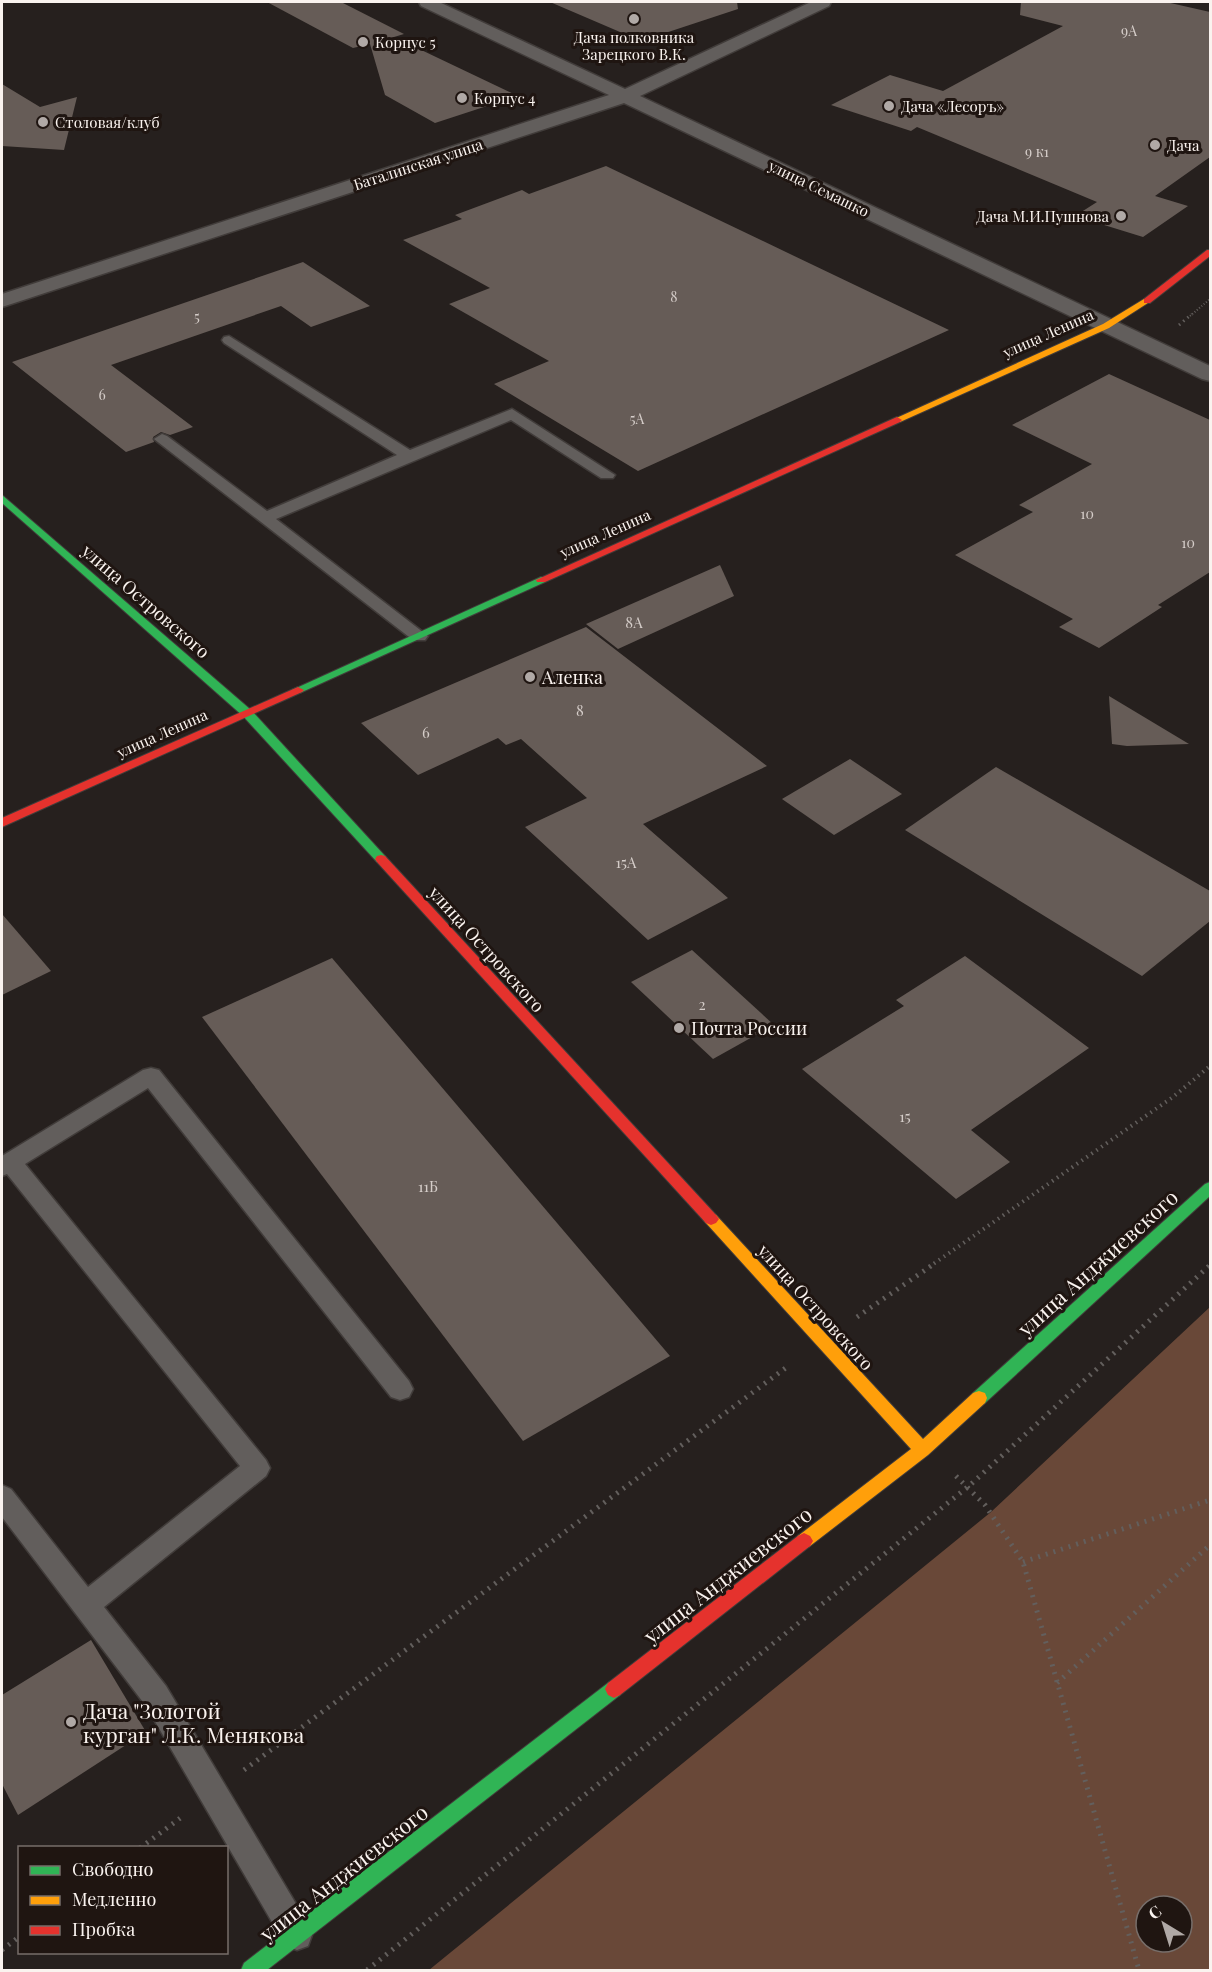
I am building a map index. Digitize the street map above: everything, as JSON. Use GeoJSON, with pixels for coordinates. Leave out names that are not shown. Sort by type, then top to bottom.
{"type":"FeatureCollection","features":[{"type":"Feature","properties":{"kind":"street","name":"улица Семашко"},"geometry":{"type":"LineString","coordinates":[[428,2],[1210,374]]}},
{"type":"Feature","properties":{"kind":"street","name":"Баталинская улица"},"geometry":{"type":"LineString","coordinates":[[2,301],[626,96],[823,2]]}},
{"type":"Feature","properties":{"kind":"street","name":"улица Ленина"},"geometry":{"type":"LineString","coordinates":[[2,823],[1106,326],[1135,310],[1210,252]]}},
{"type":"Feature","properties":{"kind":"street","name":"улица Островского"},"geometry":{"type":"LineString","coordinates":[[2,498],[247,713],[922,1450]]}},
{"type":"Feature","properties":{"kind":"street","name":"улица Анджиевского"},"geometry":{"type":"LineString","coordinates":[[250,1971],[922,1450],[1210,1188]]}},
{"type":"Feature","properties":{"kind":"lane"},"geometry":{"type":"LineString","coordinates":[[229,340],[409,456]]}},
{"type":"Feature","properties":{"kind":"lane"},"geometry":{"type":"LineString","coordinates":[[265,518],[512,414],[608,475]]}},
{"type":"Feature","properties":{"kind":"lane"},"geometry":{"type":"LineString","coordinates":[[162,439],[419,636]]}},
{"type":"Feature","properties":{"kind":"lane"},"geometry":{"type":"LineString","coordinates":[[86,1605],[257,1467],[6,1165],[151,1076],[400,1389]]}},
{"type":"Feature","properties":{"kind":"lane"},"geometry":{"type":"LineString","coordinates":[[2,1497],[156,1696],[297,1935]]}},
{"type":"Feature","properties":{"kind":"path"},"geometry":{"type":"LineString","coordinates":[[1177,326],[1210,299]]}},
{"type":"Feature","properties":{"kind":"path"},"geometry":{"type":"LineString","coordinates":[[143,1846],[822,1341],[1173,1097],[1210,1066]]}},
{"type":"Feature","properties":{"kind":"path"},"geometry":{"type":"LineString","coordinates":[[366,1971],[969,1486],[1210,1265]]}},
{"type":"Feature","properties":{"kind":"path"},"geometry":{"type":"LineString","coordinates":[[922,1450],[969,1486],[991,1512],[1023,1562],[1139,1971]]}},
{"type":"Feature","properties":{"kind":"path"},"geometry":{"type":"LineString","coordinates":[[1023,1562],[1210,1500]]}},
{"type":"Feature","properties":{"kind":"path"},"geometry":{"type":"LineString","coordinates":[[1057,1683],[1210,1545]]}},
{"type":"Feature","properties":{"kind":"path"},"geometry":{"type":"LineString","coordinates":[[2,1950],[18,1938]]}},
{"type":"Feature","properties":{"kind":"shaded area"},"geometry":{"type":"Polygon","coordinates":[[[1210,1307],[1210,1970],[429,1970],[991,1512],[1210,1307]]]}},
{"type":"Feature","properties":{"kind":"building"},"geometry":{"type":"Polygon","coordinates":[[[267,2],[341,2],[404,34],[394,37],[518,96],[435,123],[385,95],[370,44],[353,48],[267,2]]]}},
{"type":"Feature","properties":{"kind":"building"},"geometry":{"type":"Polygon","coordinates":[[[550,2],[737,2],[738,9],[641,41],[550,2]]]}},
{"type":"Feature","properties":{"kind":"building"},"geometry":{"type":"Polygon","coordinates":[[[1021,2],[1166,2],[1210,12],[1210,157],[1155,196],[1188,206],[1143,237],[1075,216],[1097,202],[917,127],[911,131],[831,105],[890,75],[943,91],[1063,26],[1020,15],[1021,2]]]}},
{"type":"Feature","properties":{"kind":"building","name":"Столовая/клуб"},"geometry":{"type":"Polygon","coordinates":[[[2,84],[40,107],[77,97],[64,150],[2,146],[2,84]]]}},
{"type":"Feature","properties":{"kind":"building"},"geometry":{"type":"Polygon","coordinates":[[[606,166],[949,330],[638,471],[494,384],[549,361],[449,304],[490,288],[403,240],[462,219],[455,215],[522,190],[529,194],[606,166]]]}},
{"type":"Feature","properties":{"kind":"building"},"geometry":{"type":"Polygon","coordinates":[[[303,262],[370,306],[311,327],[281,306],[111,365],[193,427],[170,435],[161,432],[153,437],[154,442],[126,452],[12,362],[303,262]]]}},
{"type":"Feature","properties":{"kind":"building"},"geometry":{"type":"Polygon","coordinates":[[[1109,374],[1210,420],[1210,572],[1158,605],[1162,607],[1099,648],[1059,627],[1073,619],[955,555],[1033,512],[1019,505],[1092,464],[1012,425],[1109,374]]]}},
{"type":"Feature","properties":{"kind":"building"},"geometry":{"type":"Polygon","coordinates":[[[720,565],[734,596],[618,649],[586,624],[720,565]]]}},
{"type":"Feature","properties":{"kind":"building"},"geometry":{"type":"Polygon","coordinates":[[[586,627],[767,766],[643,824],[728,898],[648,940],[525,827],[587,798],[521,739],[506,745],[498,738],[418,775],[361,723],[586,627]]]}},
{"type":"Feature","properties":{"kind":"building"},"geometry":{"type":"Polygon","coordinates":[[[1109,696],[1189,744],[1127,746],[1112,744],[1109,696]]]}},
{"type":"Feature","properties":{"kind":"building"},"geometry":{"type":"Polygon","coordinates":[[[850,759],[902,794],[834,835],[782,799],[850,759]]]}},
{"type":"Feature","properties":{"kind":"building"},"geometry":{"type":"Polygon","coordinates":[[[996,767],[1210,891],[1210,921],[1142,976],[905,830],[996,767]]]}},
{"type":"Feature","properties":{"kind":"building"},"geometry":{"type":"Polygon","coordinates":[[[2,914],[51,971],[2,995],[2,914]]]}},
{"type":"Feature","properties":{"kind":"building"},"geometry":{"type":"Polygon","coordinates":[[[692,950],[774,1025],[713,1059],[631,982],[692,950]]]}},
{"type":"Feature","properties":{"kind":"building"},"geometry":{"type":"Polygon","coordinates":[[[965,956],[1089,1048],[971,1130],[1010,1162],[956,1199],[802,1069],[904,1006],[896,1000],[965,956]]]}},
{"type":"Feature","properties":{"kind":"building"},"geometry":{"type":"Polygon","coordinates":[[[332,958],[670,1356],[523,1441],[202,1017],[332,958]]]}},
{"type":"Feature","properties":{"kind":"building","name":"Дача \"Золотой курган\" Л.К. Менякова"},"geometry":{"type":"Polygon","coordinates":[[[91,1640],[146,1732],[18,1815],[2,1784],[2,1695],[91,1640]]]}},
{"type":"Feature","properties":{"kind":"traffic: fast"},"geometry":{"type":"LineString","coordinates":[[2,498],[247,713],[381,859]]}},
{"type":"Feature","properties":{"kind":"traffic: fast"},"geometry":{"type":"LineString","coordinates":[[298,690],[541,580]]}},
{"type":"Feature","properties":{"kind":"traffic: fast"},"geometry":{"type":"LineString","coordinates":[[979,1398],[1210,1188]]}},
{"type":"Feature","properties":{"kind":"traffic: fast"},"geometry":{"type":"LineString","coordinates":[[251,1970],[614,1689]]}},
{"type":"Feature","properties":{"kind":"traffic: slow"},"geometry":{"type":"LineString","coordinates":[[897,420],[1106,326],[1147,301]]}},
{"type":"Feature","properties":{"kind":"traffic: slow"},"geometry":{"type":"LineString","coordinates":[[711,1219],[922,1450]]}},
{"type":"Feature","properties":{"kind":"traffic: slow"},"geometry":{"type":"LineString","coordinates":[[804,1541],[922,1450],[979,1398]]}},
{"type":"Feature","properties":{"kind":"traffic: jam"},"geometry":{"type":"LineString","coordinates":[[1147,301],[1210,252]]}},
{"type":"Feature","properties":{"kind":"traffic: jam"},"geometry":{"type":"LineString","coordinates":[[541,580],[897,420]]}},
{"type":"Feature","properties":{"kind":"traffic: jam"},"geometry":{"type":"LineString","coordinates":[[2,823],[298,690]]}},
{"type":"Feature","properties":{"kind":"traffic: jam"},"geometry":{"type":"LineString","coordinates":[[381,859],[711,1219]]}},
{"type":"Feature","properties":{"kind":"traffic: jam"},"geometry":{"type":"LineString","coordinates":[[614,1689],[804,1541]]}},
{"type":"Feature","properties":{"kind":"place","name":"Дача полковника Зарецкого В.К."},"geometry":{"type":"Point","coordinates":[634,19]}},
{"type":"Feature","properties":{"kind":"place","name":"Корпус 5"},"geometry":{"type":"Point","coordinates":[363,42]}},
{"type":"Feature","properties":{"kind":"place","name":"Корпус 4"},"geometry":{"type":"Point","coordinates":[462,98]}},
{"type":"Feature","properties":{"kind":"place","name":"Дача «Лесоръ»"},"geometry":{"type":"Point","coordinates":[889,106]}},
{"type":"Feature","properties":{"kind":"place","name":"Столовая/клуб"},"geometry":{"type":"Point","coordinates":[43,122]}},
{"type":"Feature","properties":{"kind":"place","name":"Дача"},"geometry":{"type":"Point","coordinates":[1155,145]}},
{"type":"Feature","properties":{"kind":"place","name":"Дача М.И.Пушнова"},"geometry":{"type":"Point","coordinates":[1121,216]}},
{"type":"Feature","properties":{"kind":"place","name":"Аленка"},"geometry":{"type":"Point","coordinates":[530,677]}},
{"type":"Feature","properties":{"kind":"place","name":"Почта России"},"geometry":{"type":"Point","coordinates":[679,1028]}},
{"type":"Feature","properties":{"kind":"place","name":"Дача \"Золотой курган\" Л.К. Менякова"},"geometry":{"type":"Point","coordinates":[71,1722]}}]}
